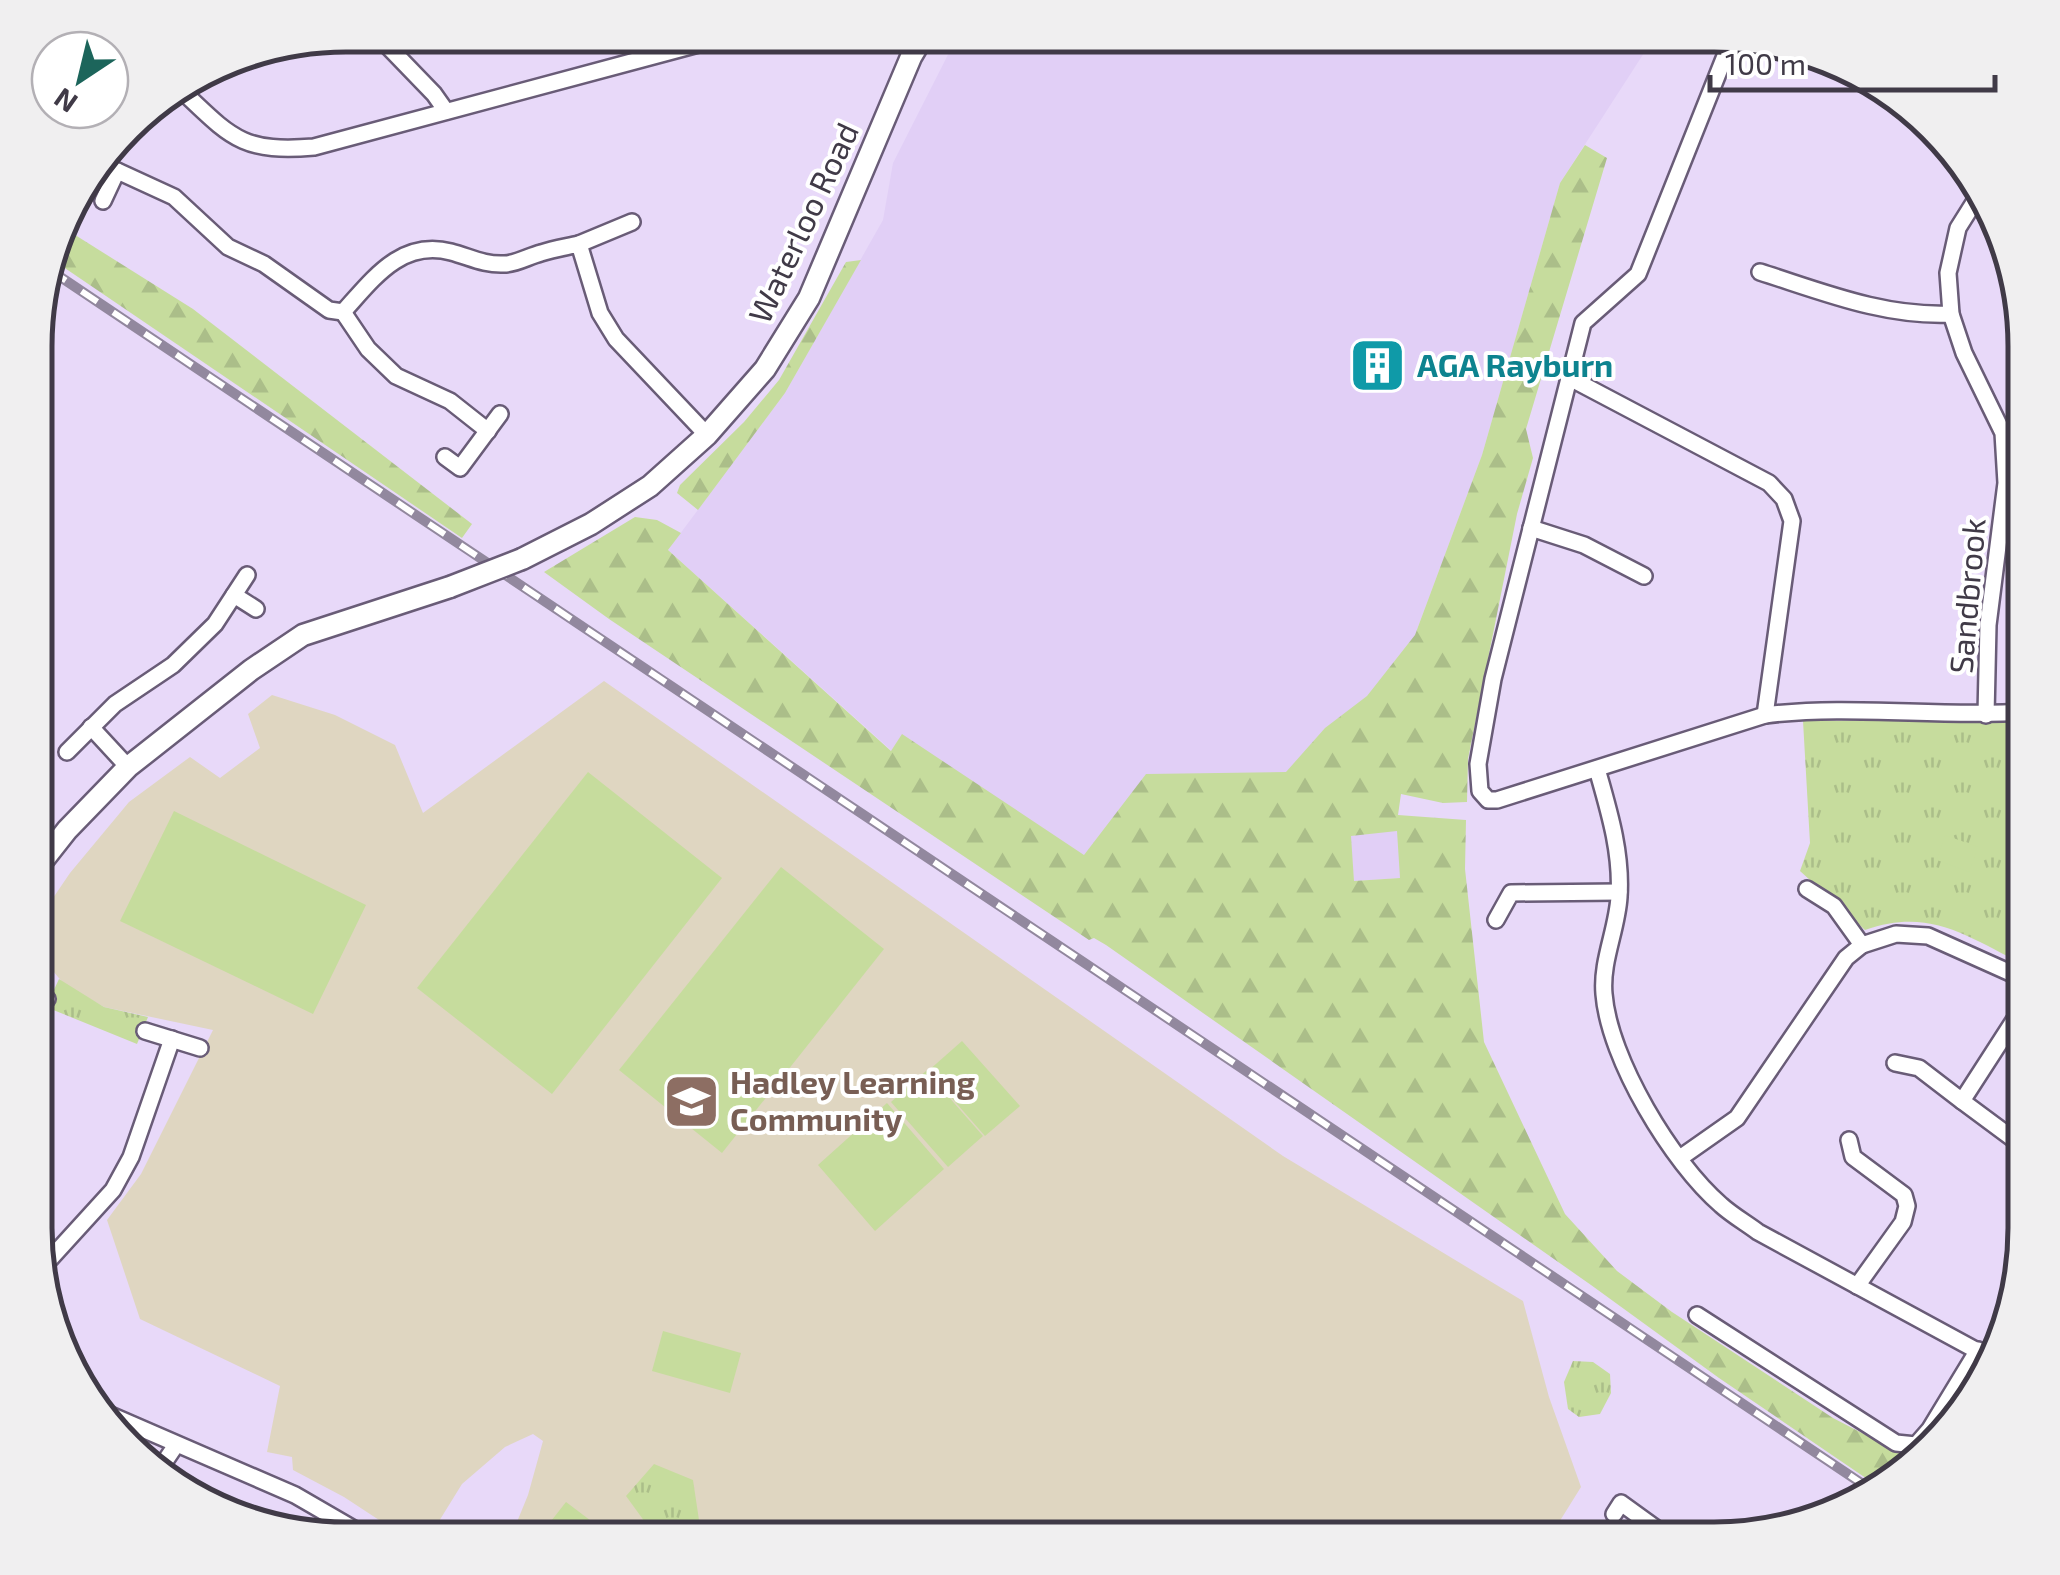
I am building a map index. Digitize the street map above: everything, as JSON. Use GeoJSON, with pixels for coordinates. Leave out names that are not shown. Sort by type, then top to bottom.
{"type":"FeatureCollection","features":[{"type":"Feature","properties":{"kind":"street"},"geometry":{"type":"LineString","coordinates":[[394,53],[446,111]]}},
{"type":"Feature","properties":{"kind":"street"},"geometry":{"type":"LineString","coordinates":[[189,99],[219,126],[252,147],[314,147],[664,53]]}},
{"type":"Feature","properties":{"kind":"street","name":"Waterloo Road"},"geometry":{"type":"LineString","coordinates":[[128,767],[196,711],[304,636],[522,559],[591,524],[650,486],[707,434],[765,369],[809,298],[913,53]]}},
{"type":"Feature","properties":{"kind":"street"},"geometry":{"type":"LineString","coordinates":[[1644,576],[1584,545],[1531,528],[1582,323],[1638,274],[1726,53]]}},
{"type":"Feature","properties":{"kind":"street"},"geometry":{"type":"LineString","coordinates":[[113,169],[174,197],[228,247],[264,264],[330,310],[343,312],[368,349],[396,376],[450,402],[488,431]]}},
{"type":"Feature","properties":{"kind":"street"},"geometry":{"type":"LineString","coordinates":[[103,201],[116,170]]}},
{"type":"Feature","properties":{"kind":"street","name":"Sandbrook"},"geometry":{"type":"LineString","coordinates":[[1972,206],[1958,228],[1948,273],[1951,314],[1964,353],[2003,433],[2006,483],[1988,625],[1986,715]]}},
{"type":"Feature","properties":{"kind":"street"},"geometry":{"type":"LineString","coordinates":[[343,312],[388,263],[408,254],[432,248],[479,263],[508,264],[579,244],[632,222]]}},
{"type":"Feature","properties":{"kind":"street"},"geometry":{"type":"LineString","coordinates":[[579,244],[600,313],[616,339],[707,434]]}},
{"type":"Feature","properties":{"kind":"street"},"geometry":{"type":"LineString","coordinates":[[1760,272],[1866,306],[1917,316],[1951,314]]}},
{"type":"Feature","properties":{"kind":"street"},"geometry":{"type":"LineString","coordinates":[[1568,377],[1733,461],[1769,482],[1784,499],[1792,520],[1765,716]]}},
{"type":"Feature","properties":{"kind":"street"},"geometry":{"type":"LineString","coordinates":[[446,457],[460,468],[500,414]]}},
{"type":"Feature","properties":{"kind":"street","name":"Sandbrook"},"geometry":{"type":"LineString","coordinates":[[1531,528],[1492,680],[1478,764],[1480,792],[1488,800],[1765,716],[1797,711],[2008,713]]}},
{"type":"Feature","properties":{"kind":"street"},"geometry":{"type":"LineString","coordinates":[[66,752],[115,704],[172,665],[215,624],[246,576]]}},
{"type":"Feature","properties":{"kind":"street"},"geometry":{"type":"LineString","coordinates":[[234,596],[256,609]]}},
{"type":"Feature","properties":{"kind":"street"},"geometry":{"type":"LineString","coordinates":[[53,847],[128,767],[91,727]]}},
{"type":"Feature","properties":{"kind":"street"},"geometry":{"type":"LineString","coordinates":[[1598,769],[1618,855],[1619,892],[1604,974],[1604,998],[1632,1082],[1698,1182],[1734,1215],[1758,1232],[1978,1350],[1928,1429]]}},
{"type":"Feature","properties":{"kind":"street"},"geometry":{"type":"LineString","coordinates":[[1806,889],[1834,906],[1862,945]]}},
{"type":"Feature","properties":{"kind":"street"},"geometry":{"type":"LineString","coordinates":[[1496,920],[1511,892],[1619,892]]}},
{"type":"Feature","properties":{"kind":"street"},"geometry":{"type":"LineString","coordinates":[[1680,1158],[1736,1118],[1846,958],[1862,945],[1896,934],[1928,936],[2007,972]]}},
{"type":"Feature","properties":{"kind":"street"},"geometry":{"type":"LineString","coordinates":[[145,1031],[200,1048]]}},
{"type":"Feature","properties":{"kind":"street"},"geometry":{"type":"LineString","coordinates":[[1962,1100],[2007,1031]]}},
{"type":"Feature","properties":{"kind":"street"},"geometry":{"type":"LineString","coordinates":[[54,1255],[112,1190],[132,1158],[172,1040]]}},
{"type":"Feature","properties":{"kind":"street"},"geometry":{"type":"LineString","coordinates":[[1895,1062],[1919,1068],[2007,1134]]}},
{"type":"Feature","properties":{"kind":"street"},"geometry":{"type":"LineString","coordinates":[[1849,1140],[1853,1157],[1904,1196],[1907,1206],[1903,1222],[1857,1286]]}},
{"type":"Feature","properties":{"kind":"street"},"geometry":{"type":"LineString","coordinates":[[1696,1315],[1896,1443],[1912,1444]]}},
{"type":"Feature","properties":{"kind":"street"},"geometry":{"type":"LineString","coordinates":[[124,1421],[296,1495],[341,1522]]}},
{"type":"Feature","properties":{"kind":"street"},"geometry":{"type":"LineString","coordinates":[[166,1460],[176,1445]]}},
{"type":"Feature","properties":{"kind":"street"},"geometry":{"type":"LineString","coordinates":[[1621,1503],[1647,1522]]}},
{"type":"Feature","properties":{"kind":"shaded area"},"geometry":{"type":"Polygon","coordinates":[[[949,53],[1644,53],[1560,183],[1482,455],[1415,635],[1393,793],[1156,903],[902,735],[892,751],[668,550],[785,393],[883,220],[893,163],[949,53]]]}},
{"type":"Feature","properties":{"kind":"shaded area","name":"Hadley Learning Community"},"geometry":{"type":"Polygon","coordinates":[[[604,681],[1283,1156],[1523,1301],[1549,1397],[1581,1487],[1559,1522],[517,1522],[543,1441],[533,1434],[505,1447],[462,1484],[439,1522],[382,1522],[293,1470],[292,1457],[267,1452],[280,1386],[140,1319],[107,1220],[141,1174],[213,1030],[104,1007],[64,984],[53,971],[53,898],[129,802],[190,757],[220,778],[260,748],[248,714],[272,695],[335,715],[395,745],[423,813],[604,681]]]}},
{"type":"Feature","properties":{"kind":"shaded area"},"geometry":{"type":"Polygon","coordinates":[[[1398,830],[1401,878],[1354,881],[1350,836],[1398,830]]]}},
{"type":"Feature","properties":{"kind":"green space"},"geometry":{"type":"Polygon","coordinates":[[[1585,145],[1607,158],[1526,429],[1533,458],[1517,514],[1468,759],[1467,802],[1443,803],[1401,794],[1398,815],[1466,820],[1465,869],[1484,1042],[1565,1214],[1617,1271],[1672,1312],[1833,1418],[1901,1454],[1867,1479],[1106,945],[1094,938],[1089,940],[544,572],[635,517],[657,520],[681,533],[668,550],[891,751],[902,734],[1084,855],[1146,774],[1286,772],[1325,728],[1367,696],[1415,635],[1482,455],[1560,183],[1585,145]],[[1397,831],[1351,836],[1354,881],[1400,878],[1397,831]]]}},
{"type":"Feature","properties":{"kind":"green space"},"geometry":{"type":"Polygon","coordinates":[[[75,235],[193,309],[472,524],[462,538],[64,267],[75,235]]]}},
{"type":"Feature","properties":{"kind":"green space"},"geometry":{"type":"Polygon","coordinates":[[[861,260],[785,393],[698,510],[677,493],[680,485],[744,422],[779,380],[846,262],[861,260]]]}},
{"type":"Feature","properties":{"kind":"green space"},"geometry":{"type":"Polygon","coordinates":[[[2008,719],[2007,956],[1948,928],[1929,924],[1888,924],[1865,930],[1800,871],[1810,843],[1803,721],[2008,719]]]}},
{"type":"Feature","properties":{"kind":"green space"},"geometry":{"type":"Polygon","coordinates":[[[588,772],[722,878],[552,1094],[417,988],[588,772]]]}},
{"type":"Feature","properties":{"kind":"green space"},"geometry":{"type":"Polygon","coordinates":[[[174,811],[366,905],[313,1014],[120,921],[174,811]]]}},
{"type":"Feature","properties":{"kind":"green space"},"geometry":{"type":"Polygon","coordinates":[[[1945,835],[1978,847],[1969,872],[1937,860],[1945,835]]]}},
{"type":"Feature","properties":{"kind":"green space"},"geometry":{"type":"Polygon","coordinates":[[[781,867],[884,949],[722,1153],[619,1070],[781,867]]]}},
{"type":"Feature","properties":{"kind":"green space"},"geometry":{"type":"Polygon","coordinates":[[[59,979],[104,1007],[148,1017],[137,1044],[53,1010],[53,992],[59,979]]]}},
{"type":"Feature","properties":{"kind":"green space"},"geometry":{"type":"Polygon","coordinates":[[[962,1041],[1020,1106],[985,1136],[928,1071],[962,1041]]]}},
{"type":"Feature","properties":{"kind":"green space"},"geometry":{"type":"Polygon","coordinates":[[[926,1071],[983,1136],[948,1167],[891,1102],[926,1071]]]}},
{"type":"Feature","properties":{"kind":"green space"},"geometry":{"type":"Polygon","coordinates":[[[887,1103],[944,1169],[875,1231],[818,1165],[887,1103]]]}},
{"type":"Feature","properties":{"kind":"green space"},"geometry":{"type":"Polygon","coordinates":[[[663,1331],[741,1353],[730,1393],[652,1371],[663,1331]]]}},
{"type":"Feature","properties":{"kind":"green space"},"geometry":{"type":"Polygon","coordinates":[[[1573,1361],[1593,1362],[1610,1374],[1611,1393],[1600,1414],[1579,1417],[1568,1409],[1564,1382],[1573,1361]]]}},
{"type":"Feature","properties":{"kind":"green space"},"geometry":{"type":"Polygon","coordinates":[[[654,1464],[693,1480],[699,1522],[645,1522],[626,1496],[654,1464]]]}},
{"type":"Feature","properties":{"kind":"green space"},"geometry":{"type":"Polygon","coordinates":[[[566,1502],[592,1522],[550,1522],[566,1502]]]}},
{"type":"Feature","properties":{"kind":"railway"},"geometry":{"type":"LineString","coordinates":[[61,278],[1861,1483]]}},
{"type":"Feature","properties":{"kind":"place","name":"AGA Rayburn"},"geometry":{"type":"Point","coordinates":[1378,366]}},
{"type":"Feature","properties":{"kind":"place","name":"Hadley Learning Community"},"geometry":{"type":"Point","coordinates":[691,1101]}}]}
